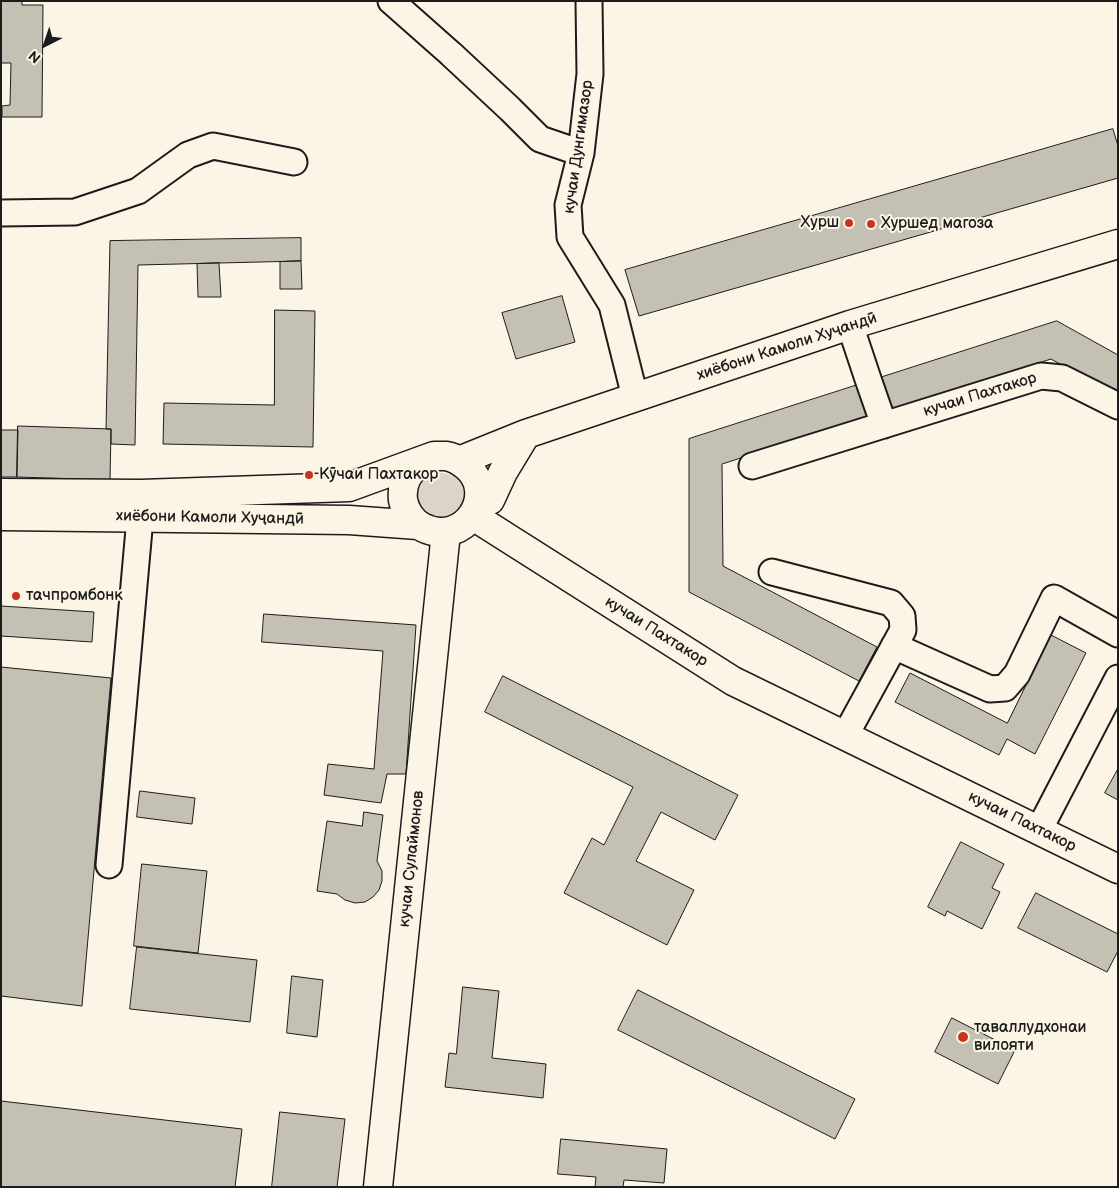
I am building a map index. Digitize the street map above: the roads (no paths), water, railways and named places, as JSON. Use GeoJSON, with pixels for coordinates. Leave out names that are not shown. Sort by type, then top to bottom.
{"type":"FeatureCollection","features":[{"type":"Feature","properties":{"kind":"main road","name":"хиёбони Камоли Хуҷандӣ"},"geometry":{"type":"LineString","coordinates":[[459,461],[526,434],[850,325],[1118,244]]}},
{"type":"Feature","properties":{"kind":"main road"},"geometry":{"type":"LineString","coordinates":[[422,461],[412,469],[405,480],[402,493],[404,506],[418,526],[429,531],[441,533],[453,531],[464,525],[475,511],[490,500],[503,472],[526,434]]}},
{"type":"Feature","properties":{"kind":"main road"},"geometry":{"type":"LineString","coordinates":[[1,493],[140,506],[349,486],[434,456],[447,456],[459,461],[470,469],[476,480],[480,493],[475,511]]}},
{"type":"Feature","properties":{"kind":"main road","name":"хиёбони Камоли Хуҷандӣ"},"geometry":{"type":"LineString","coordinates":[[1,516],[140,506],[418,526]]}},
{"type":"Feature","properties":{"kind":"main road","name":"кучаи Пахтакор"},"geometry":{"type":"LineString","coordinates":[[475,511],[733,681],[1118,868]]}},
{"type":"Feature","properties":{"kind":"main road","name":"кучаи Сулаймонов"},"geometry":{"type":"LineString","coordinates":[[378,1187],[446,532]]}},
{"type":"Feature","properties":{"kind":"street"},"geometry":{"type":"LineString","coordinates":[[391,1],[451,54],[540,139],[581,153]]}},
{"type":"Feature","properties":{"kind":"street","name":"кучаи Дунгимазор"},"geometry":{"type":"LineString","coordinates":[[589,1],[590,74],[581,153],[568,206],[570,238],[612,305],[634,397]]}},
{"type":"Feature","properties":{"kind":"street"},"geometry":{"type":"LineString","coordinates":[[1,213],[75,212],[138,191],[188,155],[213,146],[294,162]]}},
{"type":"Feature","properties":{"kind":"street"},"geometry":{"type":"LineString","coordinates":[[850,325],[884,425]]}},
{"type":"Feature","properties":{"kind":"street","name":"кучаи Пахтакор"},"geometry":{"type":"LineString","coordinates":[[752,466],[1041,376],[1062,378],[1118,406]]}},
{"type":"Feature","properties":{"kind":"street"},"geometry":{"type":"LineString","coordinates":[[109,865],[140,506]]}},
{"type":"Feature","properties":{"kind":"street"},"geometry":{"type":"LineString","coordinates":[[772,572],[890,603],[902,616],[903,630],[845,736]]}},
{"type":"Feature","properties":{"kind":"street"},"geometry":{"type":"LineString","coordinates":[[894,646],[990,689],[1005,688],[1016,674],[1054,598],[1118,634]]}},
{"type":"Feature","properties":{"kind":"street"},"geometry":{"type":"LineString","coordinates":[[1039,830],[1118,678]]}},
{"type":"Feature","properties":{"kind":"place","name":"Хурш"},"geometry":{"type":"Point","coordinates":[849,223]}},
{"type":"Feature","properties":{"kind":"place","name":"Хуршед магоза"},"geometry":{"type":"Point","coordinates":[871,224]}},
{"type":"Feature","properties":{"kind":"place","name":"Кӯчаи Пахтакор"},"geometry":{"type":"Point","coordinates":[309,475]}},
{"type":"Feature","properties":{"kind":"place","name":"тачпромбонк"},"geometry":{"type":"Point","coordinates":[16,596]}},
{"type":"Feature","properties":{"kind":"place","name":"таваллудхонаи вилояти"},"geometry":{"type":"Point","coordinates":[963,1037]}}]}
